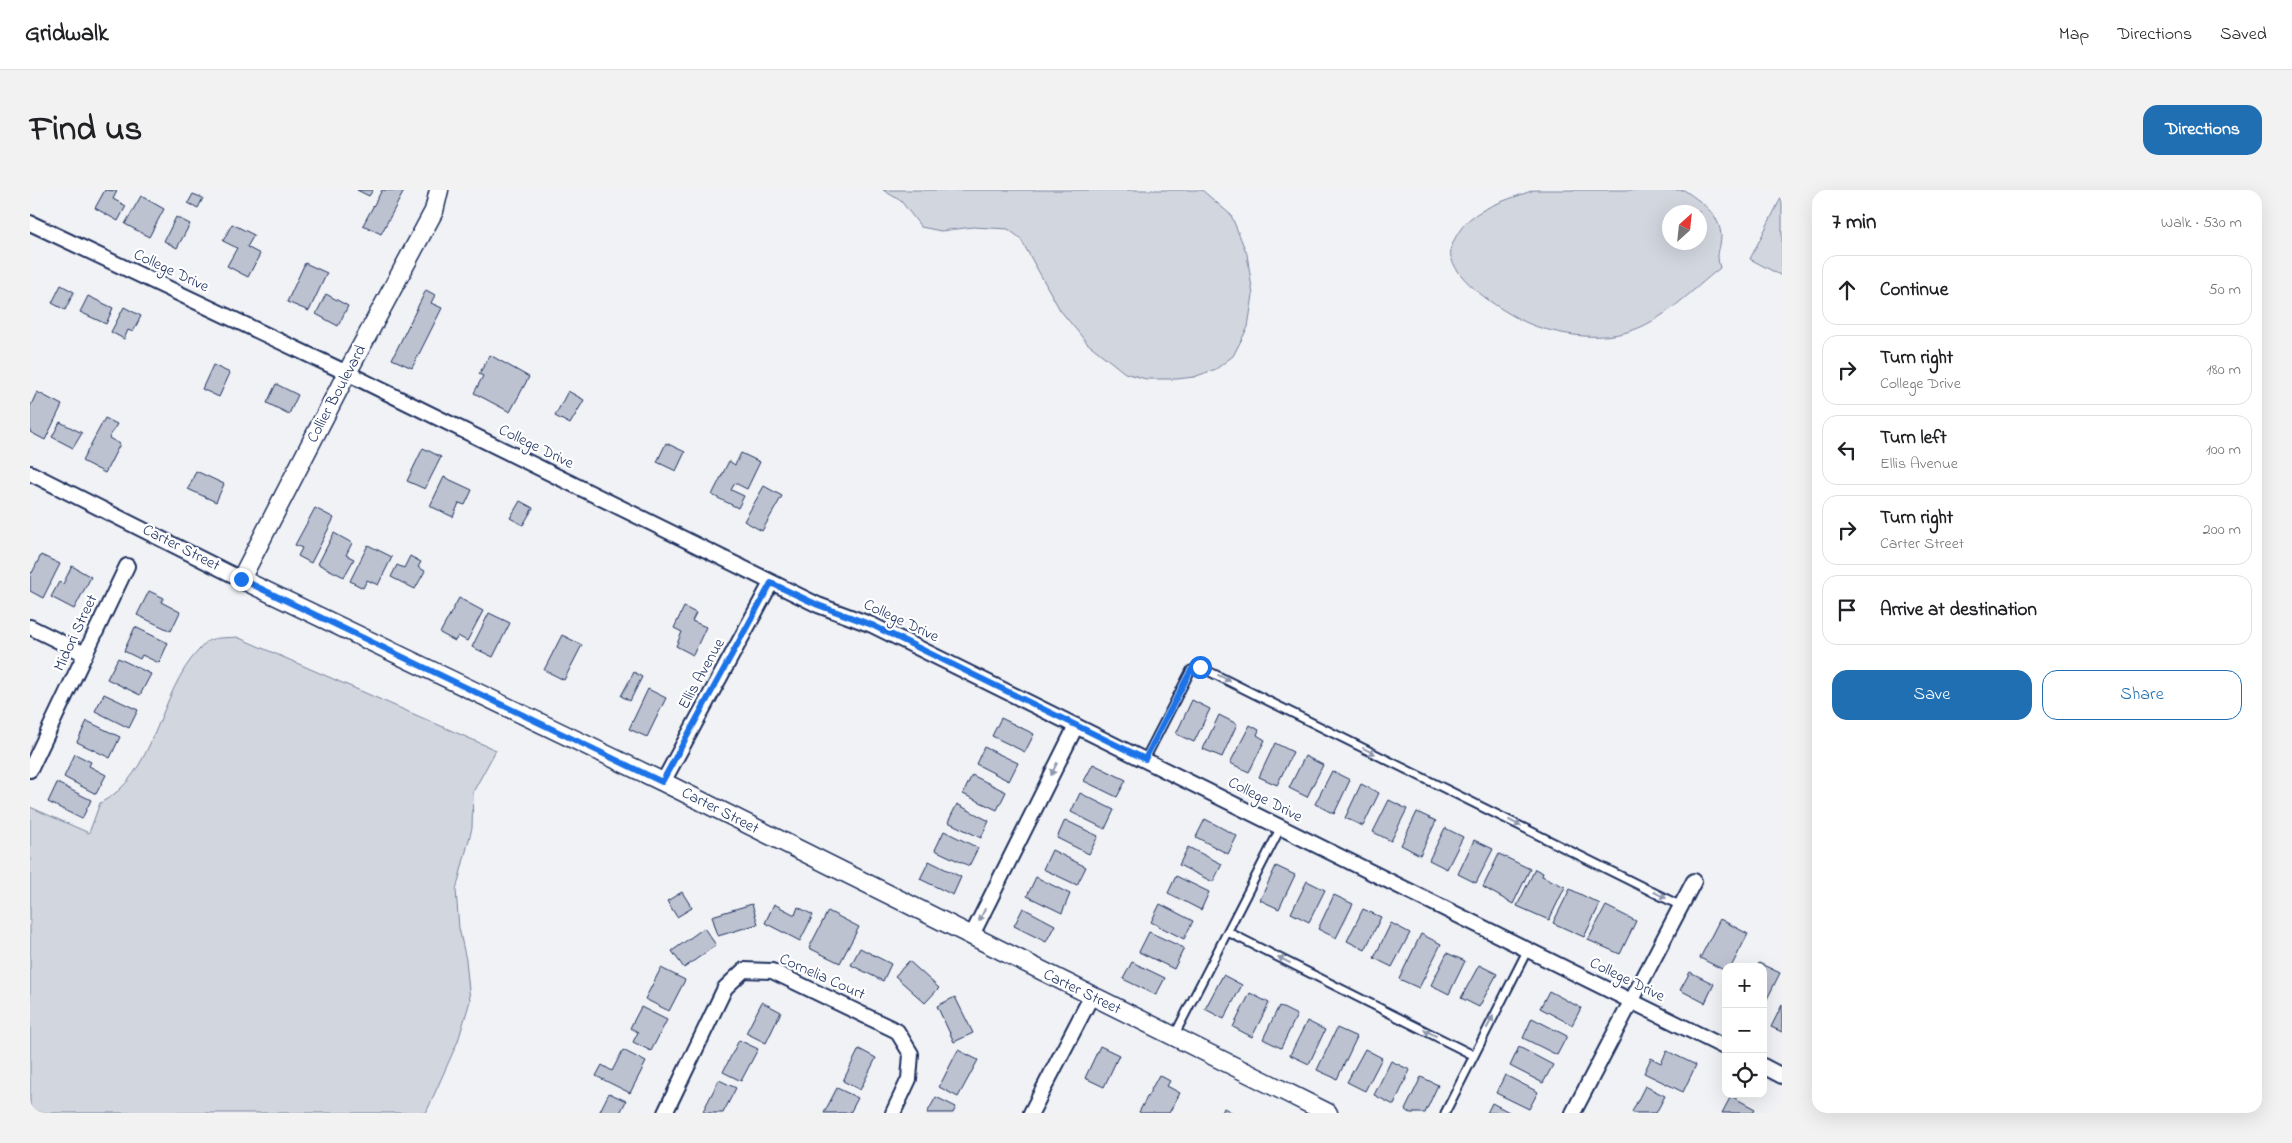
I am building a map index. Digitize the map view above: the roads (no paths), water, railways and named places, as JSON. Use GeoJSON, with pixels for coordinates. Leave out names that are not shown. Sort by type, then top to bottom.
{"type":"FeatureCollection","features":[{"type":"Feature","properties":{"kind":"street","name":"Collier Boulevard"},"geometry":{"type":"LineString","coordinates":[[241,579],[347,373],[434,211],[439,190]]}},
{"type":"Feature","properties":{"kind":"street","name":"College Drive"},"geometry":{"type":"LineString","coordinates":[[30,223],[347,373],[771,583],[818,605],[872,625],[1722,1046]]}},
{"type":"Feature","properties":{"kind":"street","name":"Carter Street"},"geometry":{"type":"LineString","coordinates":[[30,473],[241,579],[662,782],[1091,997],[1328,1113]]}},
{"type":"Feature","properties":{"kind":"street","name":"Midori Street"},"geometry":{"type":"LineString","coordinates":[[30,770],[127,566]]}},
{"type":"Feature","properties":{"kind":"street","name":"Ellis Avenue"},"geometry":{"type":"LineString","coordinates":[[662,782],[771,583]]}},
{"type":"Feature","properties":{"kind":"street"},"geometry":{"type":"LineString","coordinates":[[30,627],[85,654]]}},
{"type":"Feature","properties":{"kind":"street"},"geometry":{"type":"LineString","coordinates":[[971,937],[1076,726]]}},
{"type":"Feature","properties":{"kind":"street"},"geometry":{"type":"LineString","coordinates":[[1573,1113],[1694,881]]}},
{"type":"Feature","properties":{"kind":"street","name":"Cornelia Court"},"geometry":{"type":"LineString","coordinates":[[665,1113],[725,988],[744,970],[772,971],[897,1032],[911,1054],[909,1079],[893,1113]]}},
{"type":"Feature","properties":{"kind":"street"},"geometry":{"type":"LineString","coordinates":[[1031,1113],[1091,997]]}},
{"type":"Feature","properties":{"kind":"street"},"geometry":{"type":"LineString","coordinates":[[1767,1068],[1782,1076]]}},
{"type":"Feature","properties":{"kind":"lane"},"geometry":{"type":"LineString","coordinates":[[1145,759],[1191,670],[1200,667],[1681,906]]}},
{"type":"Feature","properties":{"kind":"lane"},"geometry":{"type":"LineString","coordinates":[[1174,1037],[1281,827]]}},
{"type":"Feature","properties":{"kind":"lane"},"geometry":{"type":"LineString","coordinates":[[1228,932],[1473,1055]]}},
{"type":"Feature","properties":{"kind":"lane"},"geometry":{"type":"LineString","coordinates":[[1446,1113],[1473,1055],[1527,951]]}}]}
